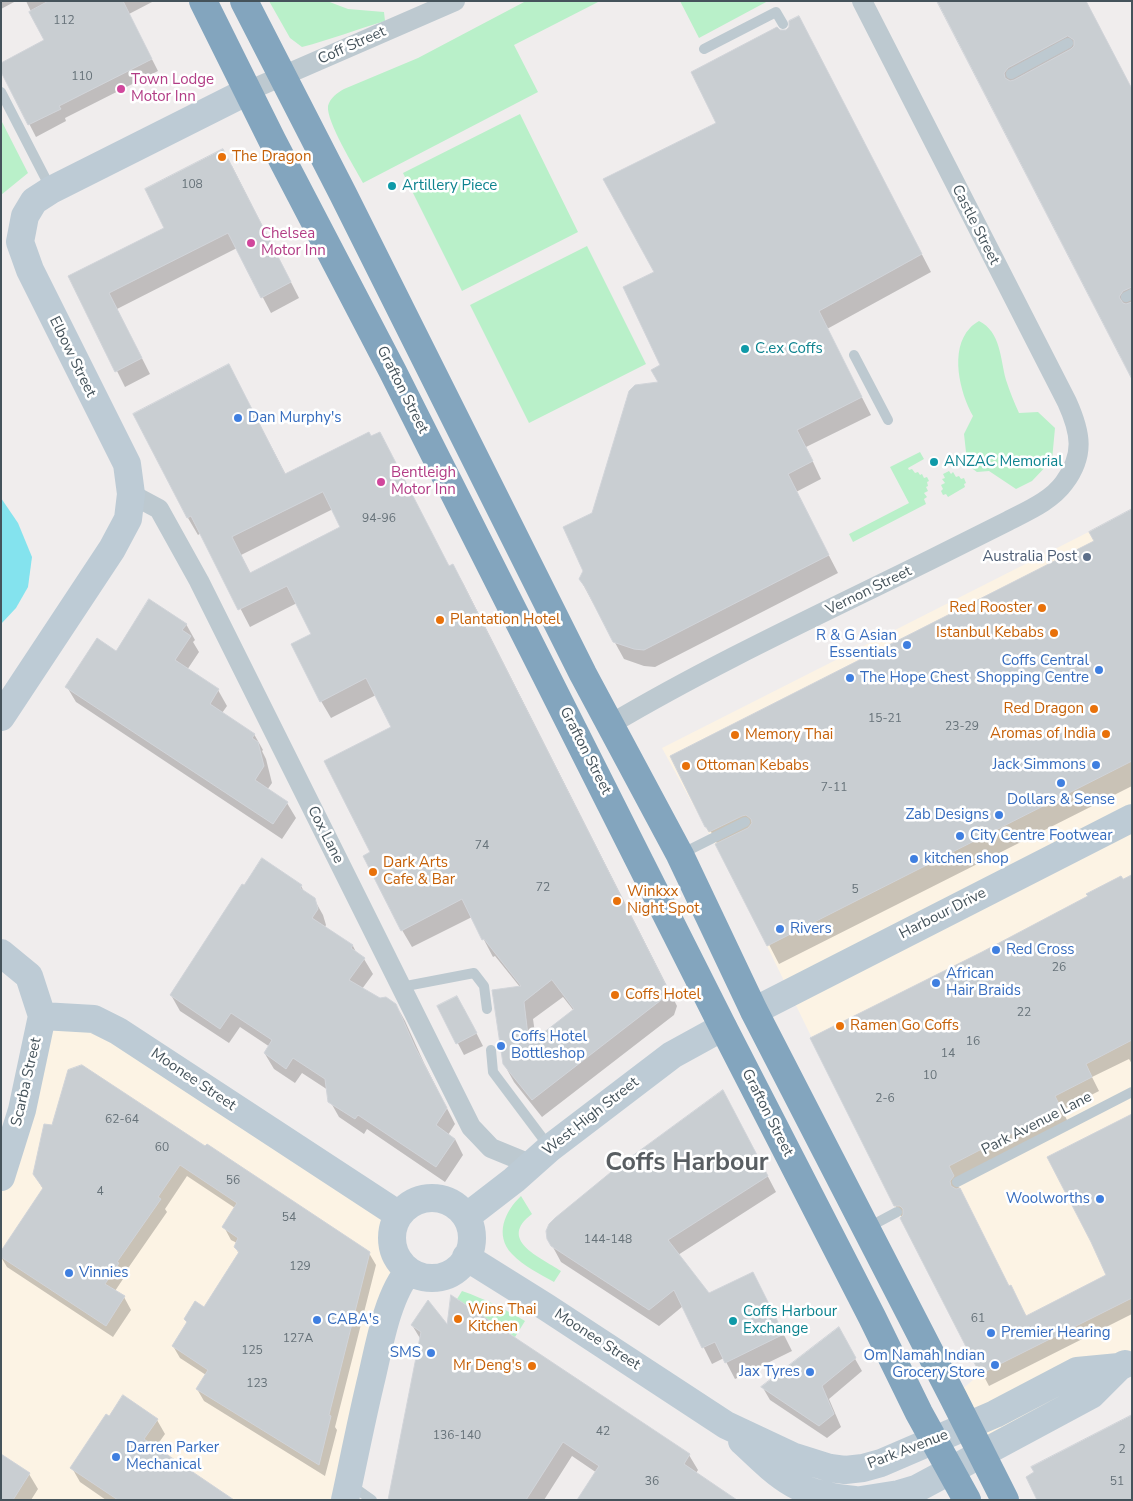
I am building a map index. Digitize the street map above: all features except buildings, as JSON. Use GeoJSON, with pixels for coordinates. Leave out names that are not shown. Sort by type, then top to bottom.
{"type":"FeatureCollection","features":[{"type":"Feature","properties":{"kind":"highway","name":"Grafton Street"},"geometry":{"type":"LineString","coordinates":[[204,1],[281,157],[563,706],[723,1027],[933,1440],[968,1500]]}},
{"type":"Feature","properties":{"kind":"highway"},"geometry":{"type":"LineString","coordinates":[[244,1],[343,194],[583,674],[680,855],[754,1011],[1005,1500]]}},
{"type":"Feature","properties":{"kind":"highway"},"geometry":{"type":"LineString","coordinates":[[723,1027],[754,1011]]}},
{"type":"Feature","properties":{"kind":"street","name":"Coff Street"},"geometry":{"type":"LineString","coordinates":[[248,91],[282,78],[455,1]]}},
{"type":"Feature","properties":{"kind":"street","name":"Castle Street"},"geometry":{"type":"LineString","coordinates":[[862,1],[1072,414],[1080,451]]}},
{"type":"Feature","properties":{"kind":"street","name":"Elbow Street"},"geometry":{"type":"LineString","coordinates":[[1,717],[112,549],[128,519],[131,494],[127,464],[32,275],[20,242],[24,216],[34,201],[51,190],[248,91]]}},
{"type":"Feature","properties":{"kind":"street","name":"Vernon Street"},"geometry":{"type":"LineString","coordinates":[[611,724],[708,670],[968,542],[1046,500],[1063,485],[1073,470],[1080,451]]}},
{"type":"Feature","properties":{"kind":"street","name":"Cox Lane"},"geometry":{"type":"LineString","coordinates":[[131,494],[159,509],[199,581],[471,1127],[491,1148],[540,1156]]}},
{"type":"Feature","properties":{"kind":"street","name":"Harbour Drive"},"geometry":{"type":"LineString","coordinates":[[754,1011],[1132,818]]}},
{"type":"Feature","properties":{"kind":"street"},"geometry":{"type":"LineString","coordinates":[[1,953],[29,976],[42,1016]]}},
{"type":"Feature","properties":{"kind":"street","name":"Scarba Street"},"geometry":{"type":"LineString","coordinates":[[1,1177],[22,1110],[42,1016]]}},
{"type":"Feature","properties":{"kind":"street","name":"Moonee Street"},"geometry":{"type":"LineString","coordinates":[[42,1016],[94,1019],[118,1031],[399,1215]]}},
{"type":"Feature","properties":{"kind":"street","name":"West High Street"},"geometry":{"type":"LineString","coordinates":[[466,1217],[514,1180],[540,1156],[672,1055],[723,1027]]}},
{"type":"Feature","properties":{"kind":"street"},"geometry":{"type":"LineString","coordinates":[[433,1198],[446,1201],[457,1207],[466,1217],[472,1237],[470,1248],[460,1266],[450,1274],[439,1277],[428,1278],[409,1271],[395,1253],[392,1240],[393,1226],[399,1215],[409,1205],[433,1198]]}},
{"type":"Feature","properties":{"kind":"street","name":"Moonee Street"},"geometry":{"type":"LineString","coordinates":[[466,1257],[726,1425]]}},
{"type":"Feature","properties":{"kind":"street"},"geometry":{"type":"LineString","coordinates":[[346,1492],[381,1335],[402,1278],[409,1271]]}},
{"type":"Feature","properties":{"kind":"street","name":"Park Avenue"},"geometry":{"type":"LineString","coordinates":[[726,1425],[792,1456],[830,1468],[845,1470],[864,1468],[881,1463],[968,1427],[1078,1371],[1125,1364]]}},
{"type":"Feature","properties":{"kind":"street","name":"Park Avenue"},"geometry":{"type":"LineString","coordinates":[[861,1500],[916,1489],[1091,1395],[1125,1364]]}},
{"type":"Feature","properties":{"kind":"street"},"geometry":{"type":"LineString","coordinates":[[726,1425],[776,1474],[802,1492],[854,1500]]}},
{"type":"Feature","properties":{"kind":"lane"},"geometry":{"type":"LineString","coordinates":[[704,49],[776,12],[783,24]]}},
{"type":"Feature","properties":{"kind":"lane"},"geometry":{"type":"LineString","coordinates":[[1011,74],[1068,43]]}},
{"type":"Feature","properties":{"kind":"lane"},"geometry":{"type":"LineString","coordinates":[[1,92],[51,190]]}},
{"type":"Feature","properties":{"kind":"lane"},"geometry":{"type":"LineString","coordinates":[[854,355],[888,420]]}},
{"type":"Feature","properties":{"kind":"lane"},"geometry":{"type":"LineString","coordinates":[[680,855],[745,822]]}},
{"type":"Feature","properties":{"kind":"lane"},"geometry":{"type":"LineString","coordinates":[[401,987],[474,973],[484,986],[487,1009]]}},
{"type":"Feature","properties":{"kind":"lane"},"geometry":{"type":"LineString","coordinates":[[491,1050],[493,1072],[540,1156]]}},
{"type":"Feature","properties":{"kind":"lane","name":"Park Avenue Lane"},"geometry":{"type":"LineString","coordinates":[[957,1182],[1132,1092]]}},
{"type":"Feature","properties":{"kind":"lane"},"geometry":{"type":"LineString","coordinates":[[867,1228],[897,1212]]}},
{"type":"Feature","properties":{"kind":"lane"},"geometry":{"type":"LineString","coordinates":[[346,1492],[372,1500]]}},
{"type":"Feature","properties":{"kind":"shaded area"},"geometry":{"type":"Polygon","coordinates":[[[1132,510],[1132,1361],[981,1454],[953,1397],[980,1374],[890,1198],[767,946],[718,850],[662,748],[1132,510]]]}},
{"type":"Feature","properties":{"kind":"shaded area"},"geometry":{"type":"Polygon","coordinates":[[[42,1016],[94,1019],[393,1226],[392,1240],[395,1253],[402,1264],[345,1500],[1,1500],[1,1177],[42,1016]]]}},
{"type":"Feature","properties":{"kind":"green space"},"geometry":{"type":"Polygon","coordinates":[[[269,1],[327,1],[348,9],[384,12],[385,21],[302,47],[290,38],[269,1]]]}},
{"type":"Feature","properties":{"kind":"green space"},"geometry":{"type":"Polygon","coordinates":[[[526,1],[600,1],[514,45],[538,92],[363,183],[332,122],[328,106],[332,98],[344,89],[418,58],[526,1]]]}},
{"type":"Feature","properties":{"kind":"green space"},"geometry":{"type":"Polygon","coordinates":[[[680,1],[768,1],[699,38],[680,1]]]}},
{"type":"Feature","properties":{"kind":"green space"},"geometry":{"type":"Polygon","coordinates":[[[520,114],[578,232],[462,291],[403,173],[520,114]]]}},
{"type":"Feature","properties":{"kind":"green space"},"geometry":{"type":"Polygon","coordinates":[[[1,120],[28,173],[1,195],[1,120]]]}},
{"type":"Feature","properties":{"kind":"green space"},"geometry":{"type":"Polygon","coordinates":[[[587,246],[646,364],[529,423],[470,305],[587,246]]]}},
{"type":"Feature","properties":{"kind":"green space"},"geometry":{"type":"Polygon","coordinates":[[[979,321],[992,332],[996,339],[1006,380],[1019,413],[1038,412],[1055,428],[1052,460],[1032,481],[1016,489],[989,471],[977,472],[970,467],[966,452],[964,434],[973,416],[964,396],[958,359],[964,337],[971,327],[979,321]]]}},
{"type":"Feature","properties":{"kind":"green space"},"geometry":{"type":"Polygon","coordinates":[[[920,452],[924,459],[908,468],[909,470],[912,469],[915,473],[922,474],[924,478],[927,477],[929,481],[926,487],[928,491],[924,493],[927,497],[924,499],[926,504],[853,542],[849,534],[909,503],[890,467],[920,452]]]}},
{"type":"Feature","properties":{"kind":"green space"},"geometry":{"type":"Polygon","coordinates":[[[949,471],[951,474],[953,472],[956,477],[964,478],[966,483],[964,484],[965,487],[948,497],[946,494],[943,495],[941,485],[945,483],[942,479],[945,478],[943,474],[949,471]]]}},
{"type":"Feature","properties":{"kind":"green space"},"geometry":{"type":"Polygon","coordinates":[[[521,1196],[532,1214],[522,1223],[519,1232],[520,1240],[533,1254],[561,1271],[554,1282],[521,1262],[507,1247],[503,1231],[506,1216],[521,1196]]]}},
{"type":"Feature","properties":{"kind":"green space"},"geometry":{"type":"Polygon","coordinates":[[[462,1291],[479,1297],[525,1321],[515,1337],[457,1299],[462,1291]]]}},
{"type":"Feature","properties":{"kind":"water"},"geometry":{"type":"Polygon","coordinates":[[[1,498],[18,523],[32,557],[28,587],[16,608],[1,624],[1,498]]]}},
{"type":"Feature","properties":{"kind":"place","name":"Town Lodge Motor Inn"},"geometry":{"type":"Point","coordinates":[121,89]}},
{"type":"Feature","properties":{"kind":"place","name":"The Dragon"},"geometry":{"type":"Point","coordinates":[222,157]}},
{"type":"Feature","properties":{"kind":"place","name":"Artillery Piece"},"geometry":{"type":"Point","coordinates":[392,186]}},
{"type":"Feature","properties":{"kind":"place","name":"Chelsea Motor Inn"},"geometry":{"type":"Point","coordinates":[251,243]}},
{"type":"Feature","properties":{"kind":"place","name":"C.ex Coffs"},"geometry":{"type":"Point","coordinates":[745,349]}},
{"type":"Feature","properties":{"kind":"place","name":"Dan Murphy's"},"geometry":{"type":"Point","coordinates":[238,418]}},
{"type":"Feature","properties":{"kind":"place","name":"ANZAC Memorial"},"geometry":{"type":"Point","coordinates":[934,462]}},
{"type":"Feature","properties":{"kind":"place","name":"Bentleigh Motor Inn"},"geometry":{"type":"Point","coordinates":[381,482]}},
{"type":"Feature","properties":{"kind":"place","name":"Australia Post"},"geometry":{"type":"Point","coordinates":[1087,557]}},
{"type":"Feature","properties":{"kind":"place","name":"Red Rooster"},"geometry":{"type":"Point","coordinates":[1042,608]}},
{"type":"Feature","properties":{"kind":"place","name":"Plantation Hotel"},"geometry":{"type":"Point","coordinates":[440,620]}},
{"type":"Feature","properties":{"kind":"place","name":"Istanbul Kebabs"},"geometry":{"type":"Point","coordinates":[1054,633]}},
{"type":"Feature","properties":{"kind":"place","name":"R & G Asian Essentials"},"geometry":{"type":"Point","coordinates":[907,645]}},
{"type":"Feature","properties":{"kind":"place","name":"Coffs Central Shopping Centre"},"geometry":{"type":"Point","coordinates":[1099,670]}},
{"type":"Feature","properties":{"kind":"place","name":"The Hope Chest"},"geometry":{"type":"Point","coordinates":[850,678]}},
{"type":"Feature","properties":{"kind":"place","name":"Red Dragon"},"geometry":{"type":"Point","coordinates":[1094,709]}},
{"type":"Feature","properties":{"kind":"place","name":"Aromas of India"},"geometry":{"type":"Point","coordinates":[1106,734]}},
{"type":"Feature","properties":{"kind":"place","name":"Memory Thai"},"geometry":{"type":"Point","coordinates":[735,735]}},
{"type":"Feature","properties":{"kind":"place","name":"Jack Simmons"},"geometry":{"type":"Point","coordinates":[1096,765]}},
{"type":"Feature","properties":{"kind":"place","name":"Ottoman Kebabs"},"geometry":{"type":"Point","coordinates":[686,766]}},
{"type":"Feature","properties":{"kind":"place","name":"Dollars & Sense"},"geometry":{"type":"Point","coordinates":[1061,783]}},
{"type":"Feature","properties":{"kind":"place","name":"Zab Designs"},"geometry":{"type":"Point","coordinates":[999,815]}},
{"type":"Feature","properties":{"kind":"place","name":"City Centre Footwear"},"geometry":{"type":"Point","coordinates":[960,836]}},
{"type":"Feature","properties":{"kind":"place","name":"kitchen shop"},"geometry":{"type":"Point","coordinates":[914,859]}},
{"type":"Feature","properties":{"kind":"place","name":"Dark Arts Cafe & Bar"},"geometry":{"type":"Point","coordinates":[373,872]}},
{"type":"Feature","properties":{"kind":"place","name":"Winkxx Night Spot"},"geometry":{"type":"Point","coordinates":[617,901]}},
{"type":"Feature","properties":{"kind":"place","name":"Rivers"},"geometry":{"type":"Point","coordinates":[780,929]}},
{"type":"Feature","properties":{"kind":"place","name":"Red Cross"},"geometry":{"type":"Point","coordinates":[996,950]}},
{"type":"Feature","properties":{"kind":"place","name":"African Hair Braids"},"geometry":{"type":"Point","coordinates":[936,983]}},
{"type":"Feature","properties":{"kind":"place","name":"Coffs Hotel"},"geometry":{"type":"Point","coordinates":[615,995]}},
{"type":"Feature","properties":{"kind":"place","name":"Ramen Go Coffs"},"geometry":{"type":"Point","coordinates":[840,1026]}},
{"type":"Feature","properties":{"kind":"place","name":"Coffs Hotel Bottleshop"},"geometry":{"type":"Point","coordinates":[501,1046]}},
{"type":"Feature","properties":{"kind":"place","name":"Woolworths"},"geometry":{"type":"Point","coordinates":[1100,1199]}},
{"type":"Feature","properties":{"kind":"place","name":"Vinnies"},"geometry":{"type":"Point","coordinates":[69,1273]}},
{"type":"Feature","properties":{"kind":"place","name":"Wins Thai Kitchen"},"geometry":{"type":"Point","coordinates":[458,1319]}},
{"type":"Feature","properties":{"kind":"place","name":"CABA's"},"geometry":{"type":"Point","coordinates":[317,1320]}},
{"type":"Feature","properties":{"kind":"place","name":"Coffs Harbour Exchange"},"geometry":{"type":"Point","coordinates":[733,1321]}},
{"type":"Feature","properties":{"kind":"place","name":"Premier Hearing"},"geometry":{"type":"Point","coordinates":[991,1333]}},
{"type":"Feature","properties":{"kind":"place","name":"SMS"},"geometry":{"type":"Point","coordinates":[431,1353]}},
{"type":"Feature","properties":{"kind":"place","name":"Om Namah Indian Grocery Store"},"geometry":{"type":"Point","coordinates":[995,1365]}},
{"type":"Feature","properties":{"kind":"place","name":"Mr Deng's"},"geometry":{"type":"Point","coordinates":[532,1366]}},
{"type":"Feature","properties":{"kind":"place","name":"Jax Tyres"},"geometry":{"type":"Point","coordinates":[810,1372]}},
{"type":"Feature","properties":{"kind":"place","name":"Darren Parker Mechanical"},"geometry":{"type":"Point","coordinates":[116,1457]}},
{"type":"Feature","properties":{"kind":"district","name":"Coffs Harbour"},"geometry":{"type":"Point","coordinates":[687,1164]}}]}
